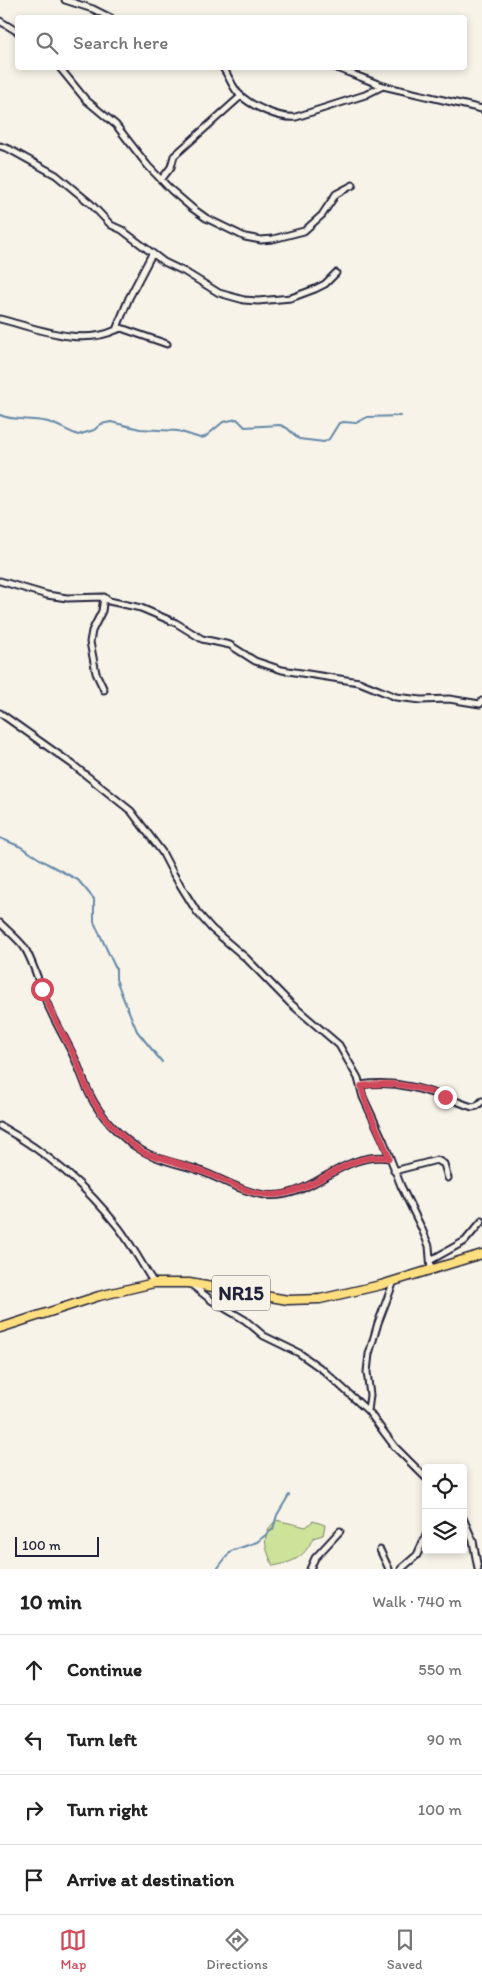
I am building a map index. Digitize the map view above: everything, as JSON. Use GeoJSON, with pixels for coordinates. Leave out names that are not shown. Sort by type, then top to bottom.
{"type":"FeatureCollection","features":[{"type":"Feature","properties":{"kind":"highway","name":"NR15"},"geometry":{"type":"LineString","coordinates":[[0,1328],[99,1296],[154,1283],[189,1283],[266,1298],[305,1300],[354,1293],[482,1254]]}},
{"type":"Feature","properties":{"kind":"street"},"geometry":{"type":"LineString","coordinates":[[65,0],[93,9],[104,15]]}},
{"type":"Feature","properties":{"kind":"street"},"geometry":{"type":"LineString","coordinates":[[0,21],[15,30]]}},
{"type":"Feature","properties":{"kind":"street"},"geometry":{"type":"LineString","coordinates":[[62,70],[86,100],[116,125],[161,180],[206,218],[245,237],[261,240],[288,236],[304,231],[322,215],[336,194],[353,185]]}},
{"type":"Feature","properties":{"kind":"street"},"geometry":{"type":"LineString","coordinates":[[224,70],[234,88],[241,96],[270,112],[288,118],[365,94],[383,86]]}},
{"type":"Feature","properties":{"kind":"street"},"geometry":{"type":"LineString","coordinates":[[342,70],[383,86],[482,109]]}},
{"type":"Feature","properties":{"kind":"street"},"geometry":{"type":"LineString","coordinates":[[161,180],[171,167],[174,156],[241,96]]}},
{"type":"Feature","properties":{"kind":"street"},"geometry":{"type":"LineString","coordinates":[[0,146],[56,175],[91,204],[111,225],[122,230],[152,254],[219,293],[244,300],[258,301],[291,298],[325,284],[336,274]]}},
{"type":"Feature","properties":{"kind":"street"},"geometry":{"type":"LineString","coordinates":[[116,330],[128,298],[152,254]]}},
{"type":"Feature","properties":{"kind":"street"},"geometry":{"type":"LineString","coordinates":[[0,319],[74,337],[100,335],[121,328],[167,344]]}},
{"type":"Feature","properties":{"kind":"street"},"geometry":{"type":"LineString","coordinates":[[0,581],[47,595],[67,598],[104,597],[109,601],[141,608],[155,613],[202,639],[230,645],[255,661],[282,670],[359,682],[396,697],[421,700],[449,699],[480,704],[482,701]]}},
{"type":"Feature","properties":{"kind":"street"},"geometry":{"type":"LineString","coordinates":[[104,597],[102,612],[92,631],[90,642],[96,673],[104,690]]}},
{"type":"Feature","properties":{"kind":"street"},"geometry":{"type":"LineString","coordinates":[[0,713],[72,764],[131,811],[162,852],[178,883],[197,912],[212,929],[246,958],[290,1003],[339,1045],[361,1086],[363,1097],[384,1142],[394,1171],[429,1246],[431,1270]]}},
{"type":"Feature","properties":{"kind":"street"},"geometry":{"type":"LineString","coordinates":[[0,923],[27,953],[48,1006],[95,1103],[119,1132],[139,1150],[264,1195],[289,1193],[316,1183],[340,1167],[359,1160],[371,1157],[389,1158]]}},
{"type":"Feature","properties":{"kind":"street"},"geometry":{"type":"LineString","coordinates":[[361,1086],[384,1083],[414,1087],[472,1107],[477,1106],[482,1101]]}},
{"type":"Feature","properties":{"kind":"street"},"geometry":{"type":"LineString","coordinates":[[0,1126],[25,1140],[83,1188],[118,1227],[154,1283]]}},
{"type":"Feature","properties":{"kind":"street"},"geometry":{"type":"LineString","coordinates":[[394,1171],[437,1160],[444,1164],[448,1178]]}},
{"type":"Feature","properties":{"kind":"street"},"geometry":{"type":"LineString","coordinates":[[430,1260],[465,1241],[482,1221]]}},
{"type":"Feature","properties":{"kind":"street"},"geometry":{"type":"LineString","coordinates":[[368,1411],[370,1395],[367,1372],[369,1354],[378,1323],[394,1281]]}},
{"type":"Feature","properties":{"kind":"street"},"geometry":{"type":"LineString","coordinates":[[189,1283],[211,1300],[245,1320],[264,1336],[312,1361],[368,1411],[395,1447],[422,1474]]}},
{"type":"Feature","properties":{"kind":"street"},"geometry":{"type":"LineString","coordinates":[[467,1527],[473,1541],[478,1569]]}},
{"type":"Feature","properties":{"kind":"street"},"geometry":{"type":"LineString","coordinates":[[310,1569],[315,1558],[340,1531]]}},
{"type":"Feature","properties":{"kind":"street"},"geometry":{"type":"LineString","coordinates":[[400,1569],[417,1555],[422,1544]]}},
{"type":"Feature","properties":{"kind":"street"},"geometry":{"type":"LineString","coordinates":[[380,1550],[389,1569]]}},
{"type":"Feature","properties":{"kind":"green space"},"geometry":{"type":"Polygon","coordinates":[[[276,1520],[306,1527],[313,1521],[325,1525],[323,1535],[313,1538],[310,1545],[298,1558],[273,1566],[266,1547],[266,1537],[276,1520]]]}},
{"type":"Feature","properties":{"kind":"waterway"},"geometry":{"type":"LineString","coordinates":[[0,415],[10,418],[48,422],[78,435],[94,430],[101,424],[111,422],[140,429],[178,431],[200,438],[205,437],[223,422],[237,419],[245,427],[280,425],[287,428],[299,439],[324,442],[329,439],[339,423],[356,423],[367,417],[400,416]]}},
{"type":"Feature","properties":{"kind":"waterway"},"geometry":{"type":"LineString","coordinates":[[0,838],[21,847],[78,880],[94,899],[94,922],[116,969],[116,979],[137,1031],[162,1062]]}},
{"type":"Feature","properties":{"kind":"waterway"},"geometry":{"type":"LineString","coordinates":[[217,1569],[231,1551],[257,1542],[273,1529],[277,1515],[289,1495]]}},
{"type":"Feature","properties":{"kind":"route"},"geometry":{"type":"LineString","coordinates":[[42,989],[48,1006],[77,1063],[90,1096],[99,1110],[119,1132],[139,1150],[147,1154],[264,1195],[281,1195],[316,1183],[348,1163],[371,1157],[389,1158],[384,1142],[363,1097],[361,1086],[384,1083],[400,1084],[445,1097]]}}]}
